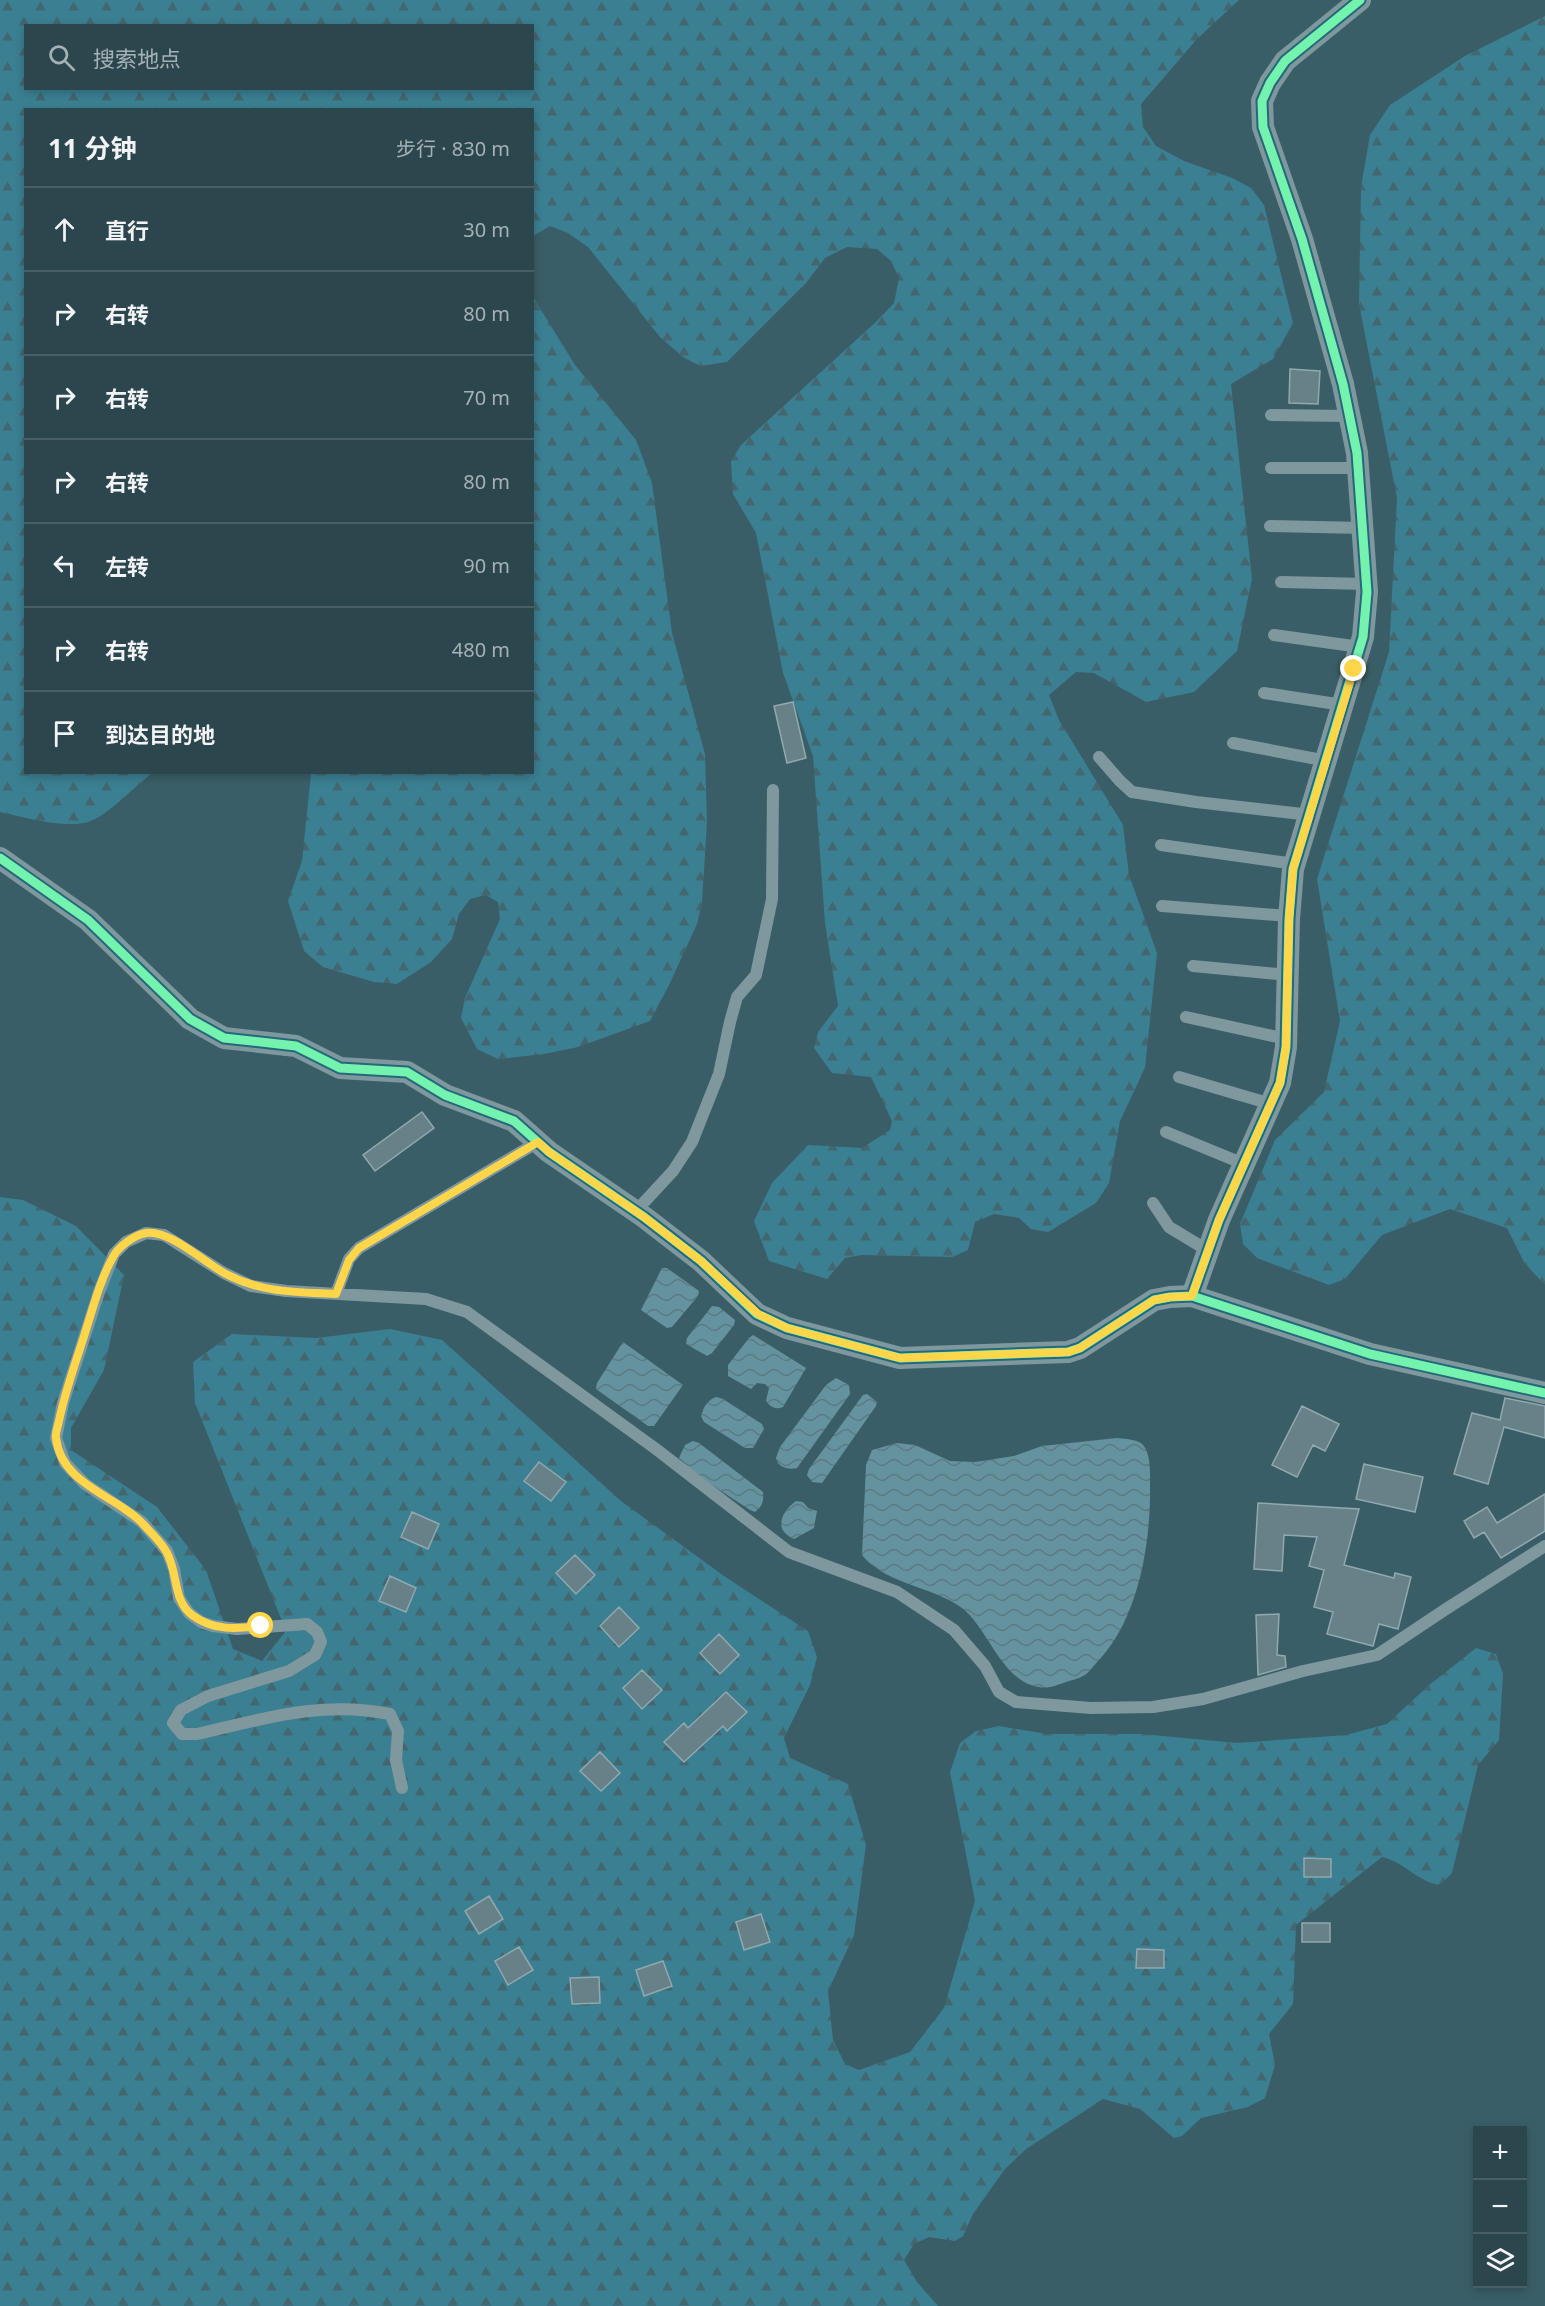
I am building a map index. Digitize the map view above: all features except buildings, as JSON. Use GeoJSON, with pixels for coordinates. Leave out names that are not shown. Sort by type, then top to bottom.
{"type":"FeatureCollection","features":[{"type":"Feature","properties":{"kind":"street"},"geometry":{"type":"LineString","coordinates":[[1192,1296],[1207,1250],[1280,1083],[1286,1039],[1289,916],[1295,864],[1363,637],[1367,584],[1359,468],[1343,384],[1302,239],[1263,127],[1262,101],[1269,83],[1286,62],[1360,0]]}},
{"type":"Feature","properties":{"kind":"street"},"geometry":{"type":"LineString","coordinates":[[0,858],[88,920],[190,1019],[224,1038],[296,1046],[340,1068],[407,1072],[445,1095],[514,1121],[549,1152],[636,1211],[701,1261],[758,1314],[787,1328],[900,1358],[1068,1352],[1080,1348],[1154,1300],[1192,1296],[1370,1354],[1545,1393]]}},
{"type":"Feature","properties":{"kind":"lane"},"geometry":{"type":"LineString","coordinates":[[1271,415],[1349,416]]}},
{"type":"Feature","properties":{"kind":"lane"},"geometry":{"type":"LineString","coordinates":[[1271,468],[1359,468]]}},
{"type":"Feature","properties":{"kind":"lane"},"geometry":{"type":"LineString","coordinates":[[1270,526],[1364,528]]}},
{"type":"Feature","properties":{"kind":"lane"},"geometry":{"type":"LineString","coordinates":[[1281,582],[1367,584]]}},
{"type":"Feature","properties":{"kind":"lane"},"geometry":{"type":"LineString","coordinates":[[1274,635],[1360,647]]}},
{"type":"Feature","properties":{"kind":"lane"},"geometry":{"type":"LineString","coordinates":[[1264,693],[1343,705]]}},
{"type":"Feature","properties":{"kind":"lane"},"geometry":{"type":"LineString","coordinates":[[1233,743],[1327,761]]}},
{"type":"Feature","properties":{"kind":"lane"},"geometry":{"type":"LineString","coordinates":[[1099,757],[1132,792],[1311,815]]}},
{"type":"Feature","properties":{"kind":"lane"},"geometry":{"type":"LineString","coordinates":[[636,1211],[673,1171],[692,1142],[718,1074],[729,1022],[737,998],[756,975],[772,899],[773,790]]}},
{"type":"Feature","properties":{"kind":"lane"},"geometry":{"type":"LineString","coordinates":[[1161,845],[1295,864]]}},
{"type":"Feature","properties":{"kind":"lane"},"geometry":{"type":"LineString","coordinates":[[1162,906],[1289,916]]}},
{"type":"Feature","properties":{"kind":"lane"},"geometry":{"type":"LineString","coordinates":[[1193,966],[1288,975]]}},
{"type":"Feature","properties":{"kind":"lane"},"geometry":{"type":"LineString","coordinates":[[1186,1017],[1286,1039]]}},
{"type":"Feature","properties":{"kind":"lane"},"geometry":{"type":"LineString","coordinates":[[1179,1077],[1271,1104]]}},
{"type":"Feature","properties":{"kind":"lane"},"geometry":{"type":"LineString","coordinates":[[1166,1132],[1244,1164]]}},
{"type":"Feature","properties":{"kind":"lane"},"geometry":{"type":"LineString","coordinates":[[336,1294],[349,1260],[359,1248],[538,1142]]}},
{"type":"Feature","properties":{"kind":"lane"},"geometry":{"type":"LineString","coordinates":[[1153,1203],[1168,1227],[1207,1250]]}},
{"type":"Feature","properties":{"kind":"lane"},"geometry":{"type":"LineString","coordinates":[[402,1788],[396,1760],[398,1731],[390,1714],[373,1711],[317,1709],[292,1712],[197,1734],[182,1734],[173,1723],[181,1710],[208,1696],[289,1671],[315,1655],[321,1642],[317,1632],[308,1624],[237,1629],[213,1626],[189,1613],[178,1598],[174,1569],[167,1551],[142,1522],[85,1484],[65,1463],[56,1438],[63,1402],[99,1292],[114,1254],[126,1242],[146,1233],[164,1235],[224,1273],[251,1286],[286,1291],[426,1299],[467,1312],[656,1449],[789,1552],[897,1592],[954,1630],[985,1666],[999,1692],[1016,1702],[1091,1708],[1153,1707],[1203,1699],[1304,1671],[1377,1655],[1545,1546]]}},
{"type":"Feature","properties":{"kind":"green space"},"geometry":{"type":"Polygon","coordinates":[[[0,0],[1239,0],[1197,39],[1141,104],[1143,127],[1156,146],[1184,161],[1232,178],[1251,188],[1264,205],[1293,323],[1273,359],[1231,384],[1252,579],[1237,651],[1194,692],[1146,702],[1094,673],[1076,672],[1049,695],[1059,720],[1123,825],[1129,875],[1157,953],[1145,1068],[1120,1121],[1109,1183],[1096,1203],[1048,1232],[1031,1229],[1019,1218],[994,1214],[975,1222],[968,1250],[952,1257],[862,1255],[845,1258],[827,1279],[769,1261],[754,1221],[772,1183],[808,1145],[862,1148],[890,1130],[892,1121],[871,1077],[832,1073],[814,1048],[818,1032],[838,1006],[825,923],[813,756],[783,673],[756,533],[733,494],[731,461],[741,445],[894,303],[899,278],[891,261],[877,249],[847,247],[825,258],[806,283],[727,362],[700,366],[683,357],[660,337],[588,247],[568,233],[550,226],[534,235],[534,108],[24,108],[24,774],[151,774],[107,812],[93,820],[72,824],[47,822],[0,812],[0,0]]]}},
{"type":"Feature","properties":{"kind":"green space"},"geometry":{"type":"Polygon","coordinates":[[[1545,16],[1545,1285],[1525,1264],[1507,1228],[1450,1209],[1382,1235],[1345,1279],[1329,1285],[1257,1258],[1243,1244],[1240,1224],[1275,1140],[1324,1092],[1340,1021],[1317,879],[1389,652],[1397,498],[1359,304],[1361,187],[1370,135],[1390,105],[1465,56],[1545,16]]]}},
{"type":"Feature","properties":{"kind":"green space"},"geometry":{"type":"Polygon","coordinates":[[[534,299],[575,365],[636,440],[652,483],[672,633],[705,754],[707,822],[702,902],[697,924],[650,1021],[578,1047],[544,1054],[498,1059],[477,1049],[461,1018],[465,998],[500,919],[498,902],[486,895],[470,899],[459,914],[452,939],[431,962],[397,984],[374,982],[323,967],[304,951],[288,901],[302,861],[311,774],[534,774],[534,299]]]}},
{"type":"Feature","properties":{"kind":"green space"},"geometry":{"type":"Polygon","coordinates":[[[0,1197],[23,1200],[76,1226],[124,1275],[104,1370],[71,1428],[71,1450],[157,1507],[206,1570],[233,1649],[262,1661],[286,1631],[195,1403],[193,1362],[232,1334],[316,1338],[390,1329],[442,1340],[621,1501],[724,1576],[808,1631],[817,1657],[810,1685],[784,1738],[790,1758],[848,1784],[866,1845],[854,1935],[828,1991],[833,2040],[845,2064],[859,2070],[910,2052],[944,2008],[975,1901],[950,1772],[960,1743],[976,1731],[999,1726],[1047,1734],[1142,1734],[1237,1743],[1346,1735],[1387,1724],[1428,1686],[1476,1648],[1496,1654],[1503,1674],[1499,1740],[1478,1765],[1452,1873],[1440,1885],[1425,1880],[1382,1857],[1296,1925],[1293,2004],[1269,2034],[1275,2065],[1265,2098],[1248,2107],[1201,2118],[1182,2136],[1174,2138],[1140,2109],[1103,2099],[1026,2149],[1005,2169],[973,2214],[963,2236],[955,2241],[929,2237],[914,2244],[904,2260],[917,2282],[938,2306],[0,2306],[0,1197]]]}},
{"type":"Feature","properties":{"kind":"water"},"geometry":{"type":"Polygon","coordinates":[[[662,1268],[667,1268],[699,1291],[698,1296],[672,1327],[667,1328],[641,1310],[662,1268]]]}},
{"type":"Feature","properties":{"kind":"water"},"geometry":{"type":"Polygon","coordinates":[[[712,1306],[719,1307],[735,1320],[734,1325],[712,1353],[707,1356],[686,1344],[687,1338],[712,1306]]]}},
{"type":"Feature","properties":{"kind":"water"},"geometry":{"type":"Polygon","coordinates":[[[753,1335],[806,1368],[783,1407],[773,1407],[766,1401],[769,1388],[765,1384],[757,1383],[751,1389],[728,1376],[728,1365],[753,1335]]]}},
{"type":"Feature","properties":{"kind":"water"},"geometry":{"type":"Polygon","coordinates":[[[623,1342],[683,1385],[654,1426],[648,1426],[596,1389],[597,1383],[623,1342]]]}},
{"type":"Feature","properties":{"kind":"water"},"geometry":{"type":"Polygon","coordinates":[[[836,1378],[849,1385],[850,1394],[797,1468],[781,1466],[776,1458],[780,1447],[826,1385],[836,1378]]]}},
{"type":"Feature","properties":{"kind":"water"},"geometry":{"type":"Polygon","coordinates":[[[867,1394],[877,1402],[876,1406],[822,1483],[812,1482],[807,1475],[809,1469],[863,1395],[867,1394]]]}},
{"type":"Feature","properties":{"kind":"water"},"geometry":{"type":"Polygon","coordinates":[[[716,1397],[723,1399],[762,1424],[764,1429],[753,1448],[745,1448],[704,1422],[701,1416],[704,1407],[716,1397]]]}},
{"type":"Feature","properties":{"kind":"water"},"geometry":{"type":"Polygon","coordinates":[[[1117,1438],[1141,1443],[1149,1458],[1150,1507],[1145,1554],[1133,1601],[1124,1623],[1099,1660],[1081,1677],[1046,1687],[1026,1683],[1005,1665],[972,1617],[962,1608],[937,1595],[896,1579],[872,1565],[862,1555],[866,1465],[872,1450],[897,1443],[915,1445],[950,1461],[975,1462],[1014,1456],[1042,1446],[1117,1438]]]}},
{"type":"Feature","properties":{"kind":"water"},"geometry":{"type":"Polygon","coordinates":[[[693,1441],[699,1443],[763,1492],[762,1504],[755,1512],[694,1473],[679,1458],[685,1445],[693,1441]]]}},
{"type":"Feature","properties":{"kind":"water"},"geometry":{"type":"Polygon","coordinates":[[[796,1501],[803,1502],[808,1508],[817,1511],[814,1528],[794,1539],[783,1531],[781,1526],[786,1510],[796,1501]]]}},
{"type":"Feature","properties":{"kind":"cycle path"},"geometry":{"type":"LineString","coordinates":[[1192,1296],[1219,1220],[1280,1083],[1286,1047],[1289,919],[1293,869],[1363,637],[1367,592],[1357,453],[1343,384],[1302,239],[1263,127],[1262,101],[1270,83],[1285,61],[1360,0]]}},
{"type":"Feature","properties":{"kind":"cycle path"},"geometry":{"type":"LineString","coordinates":[[0,858],[88,920],[190,1019],[224,1038],[296,1046],[340,1068],[407,1072],[445,1095],[514,1121],[549,1152],[644,1217],[701,1261],[757,1314],[787,1328],[900,1358],[1068,1352],[1080,1348],[1154,1300],[1192,1296],[1370,1354],[1545,1393]]}},
{"type":"Feature","properties":{"kind":"route"},"geometry":{"type":"LineString","coordinates":[[261,1626],[237,1629],[213,1626],[201,1622],[189,1613],[178,1598],[174,1569],[167,1551],[142,1522],[85,1484],[65,1463],[56,1438],[63,1402],[99,1292],[114,1254],[126,1242],[146,1233],[164,1235],[224,1273],[251,1286],[336,1294],[349,1260],[359,1248],[538,1142],[549,1152],[644,1217],[701,1261],[758,1314],[787,1328],[900,1358],[1068,1352],[1080,1348],[1154,1300],[1192,1296],[1219,1220],[1280,1083],[1286,1047],[1289,919],[1293,869],[1354,669]]}}]}
